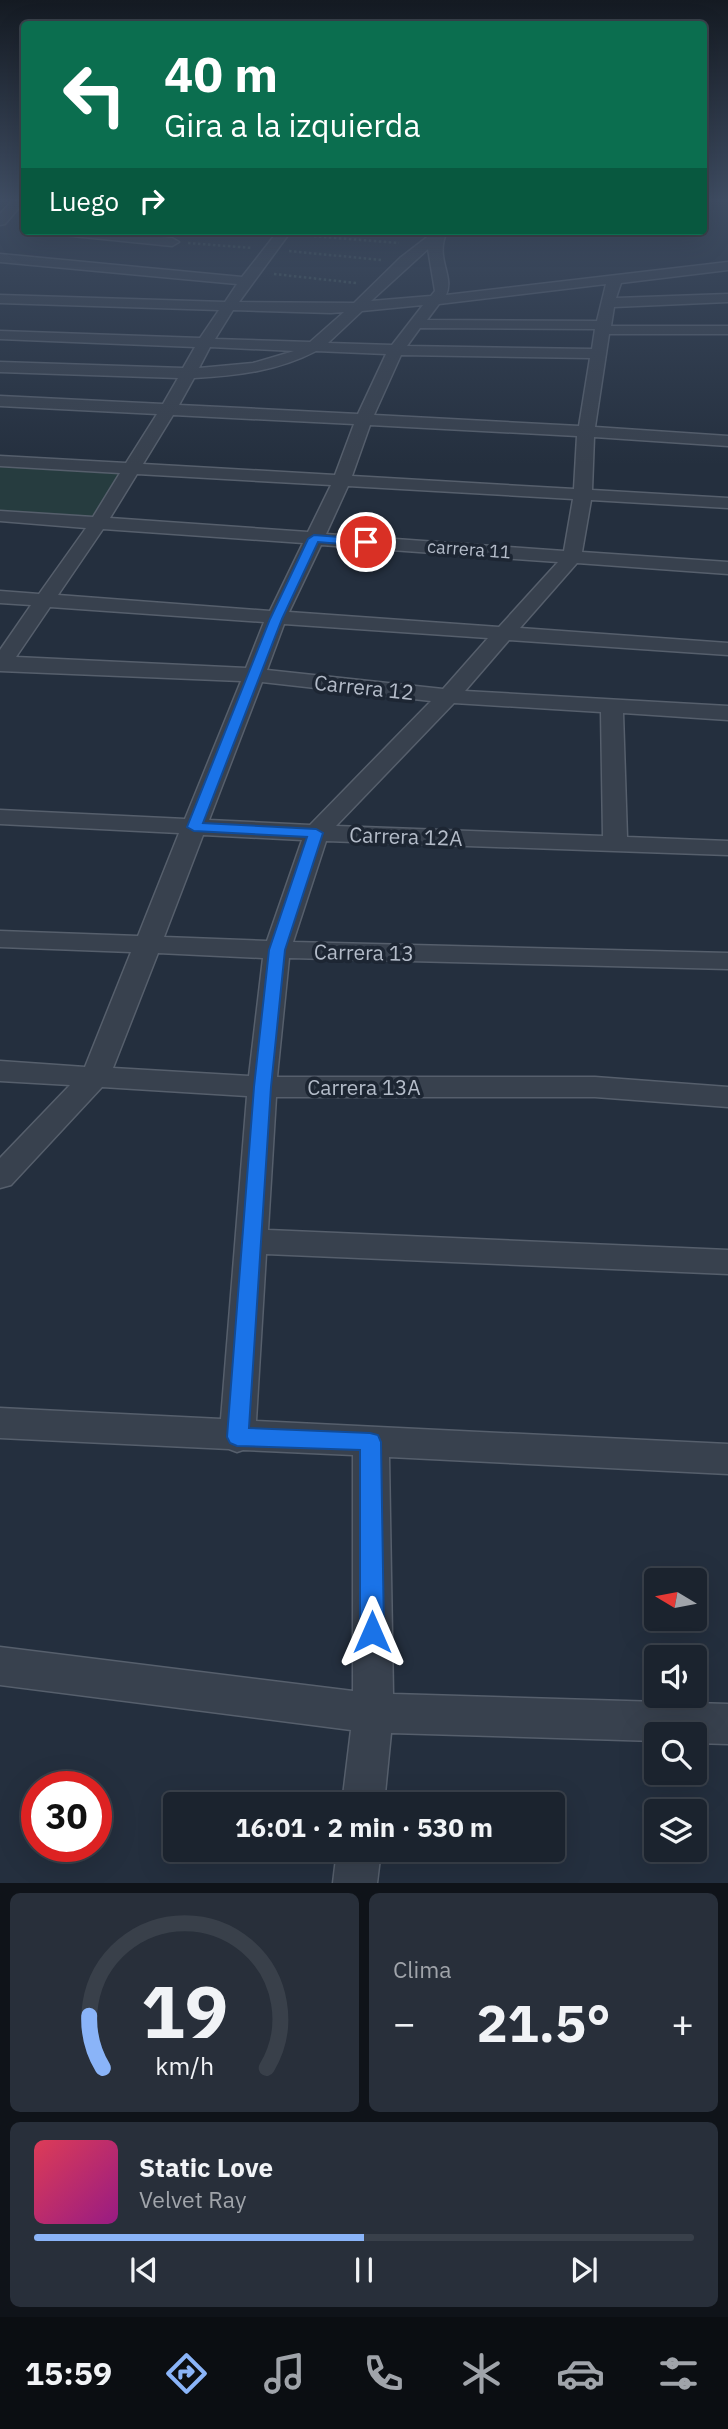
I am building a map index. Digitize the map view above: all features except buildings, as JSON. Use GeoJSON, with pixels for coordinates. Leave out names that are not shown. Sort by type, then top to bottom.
{"type":"FeatureCollection","features":[{"type":"Feature","properties":{"kind":"street"},"geometry":{"type":"LineString","coordinates":[[0,299],[102,289]]}},
{"type":"Feature","properties":{"kind":"street"},"geometry":{"type":"LineString","coordinates":[[131,289],[229,307],[353,308],[528,289]]}},
{"type":"Feature","properties":{"kind":"street"},"geometry":{"type":"LineString","coordinates":[[0,663],[98,523],[168,410],[205,342],[241,289]]}},
{"type":"Feature","properties":{"kind":"street"},"geometry":{"type":"LineString","coordinates":[[0,367],[189,374],[263,364],[313,347],[375,289]]}},
{"type":"Feature","properties":{"kind":"street"},"geometry":{"type":"LineString","coordinates":[[0,1177],[96,1076],[276,619],[342,480],[362,422],[396,350],[414,324],[437,300],[440,289]]}},
{"type":"Feature","properties":{"kind":"street"},"geometry":{"type":"LineString","coordinates":[[237,1437],[262,1087],[277,950],[316,833],[508,632],[572,556],[583,495],[586,431],[607,303],[612,289]]}},
{"type":"Feature","properties":{"kind":"street"},"geometry":{"type":"LineString","coordinates":[[607,303],[728,298]]}},
{"type":"Feature","properties":{"kind":"street"},"geometry":{"type":"LineString","coordinates":[[414,324],[728,330]]}},
{"type":"Feature","properties":{"kind":"street"},"geometry":{"type":"LineString","coordinates":[[0,335],[396,350],[598,354]]}},
{"type":"Feature","properties":{"kind":"street"},"geometry":{"type":"LineString","coordinates":[[0,401],[362,422],[586,431],[728,441]]}},
{"type":"Feature","properties":{"kind":"street"},"geometry":{"type":"LineString","coordinates":[[0,461],[728,503]]}},
{"type":"Feature","properties":{"kind":"street","name":"carrera 11"},"geometry":{"type":"LineString","coordinates":[[0,516],[728,568]]}},
{"type":"Feature","properties":{"kind":"street"},"geometry":{"type":"LineString","coordinates":[[0,597],[276,619],[508,632],[728,649]]}},
{"type":"Feature","properties":{"kind":"street","name":"Carrera 12"},"geometry":{"type":"LineString","coordinates":[[0,663],[254,675],[448,696],[728,713]]}},
{"type":"Feature","properties":{"kind":"street"},"geometry":{"type":"LineString","coordinates":[[612,705],[615,844]]}},
{"type":"Feature","properties":{"kind":"street","name":"Carrera 12A"},"geometry":{"type":"LineString","coordinates":[[0,817],[316,833],[728,848]]}},
{"type":"Feature","properties":{"kind":"street","name":"Carrera 13"},"geometry":{"type":"LineString","coordinates":[[0,939],[277,950],[728,961]]}},
{"type":"Feature","properties":{"kind":"street","name":"Carrera 13A"},"geometry":{"type":"LineString","coordinates":[[0,1071],[262,1087],[595,1087],[728,1097]]}},
{"type":"Feature","properties":{"kind":"street"},"geometry":{"type":"LineString","coordinates":[[252,1241],[728,1262]]}},
{"type":"Feature","properties":{"kind":"street"},"geometry":{"type":"LineString","coordinates":[[0,1423],[237,1437],[728,1459]]}},
{"type":"Feature","properties":{"kind":"street"},"geometry":{"type":"LineString","coordinates":[[364,1792],[373,1713],[370,1442]]}},
{"type":"Feature","properties":{"kind":"street"},"geometry":{"type":"LineString","coordinates":[[0,1666],[373,1713],[728,1724]]}},
{"type":"Feature","properties":{"kind":"street"},"geometry":{"type":"LineString","coordinates":[[355,1883],[358,1862]]}},
{"type":"Feature","properties":{"kind":"green space"},"geometry":{"type":"Polygon","coordinates":[[[0,463],[126,469],[94,521],[0,514],[0,463]]]}},
{"type":"Feature","properties":{"kind":"route"},"geometry":{"type":"LineString","coordinates":[[366,542],[314,539],[276,619],[194,827],[316,833],[277,950],[262,1087],[237,1437],[370,1442],[372,1632]]}}]}
